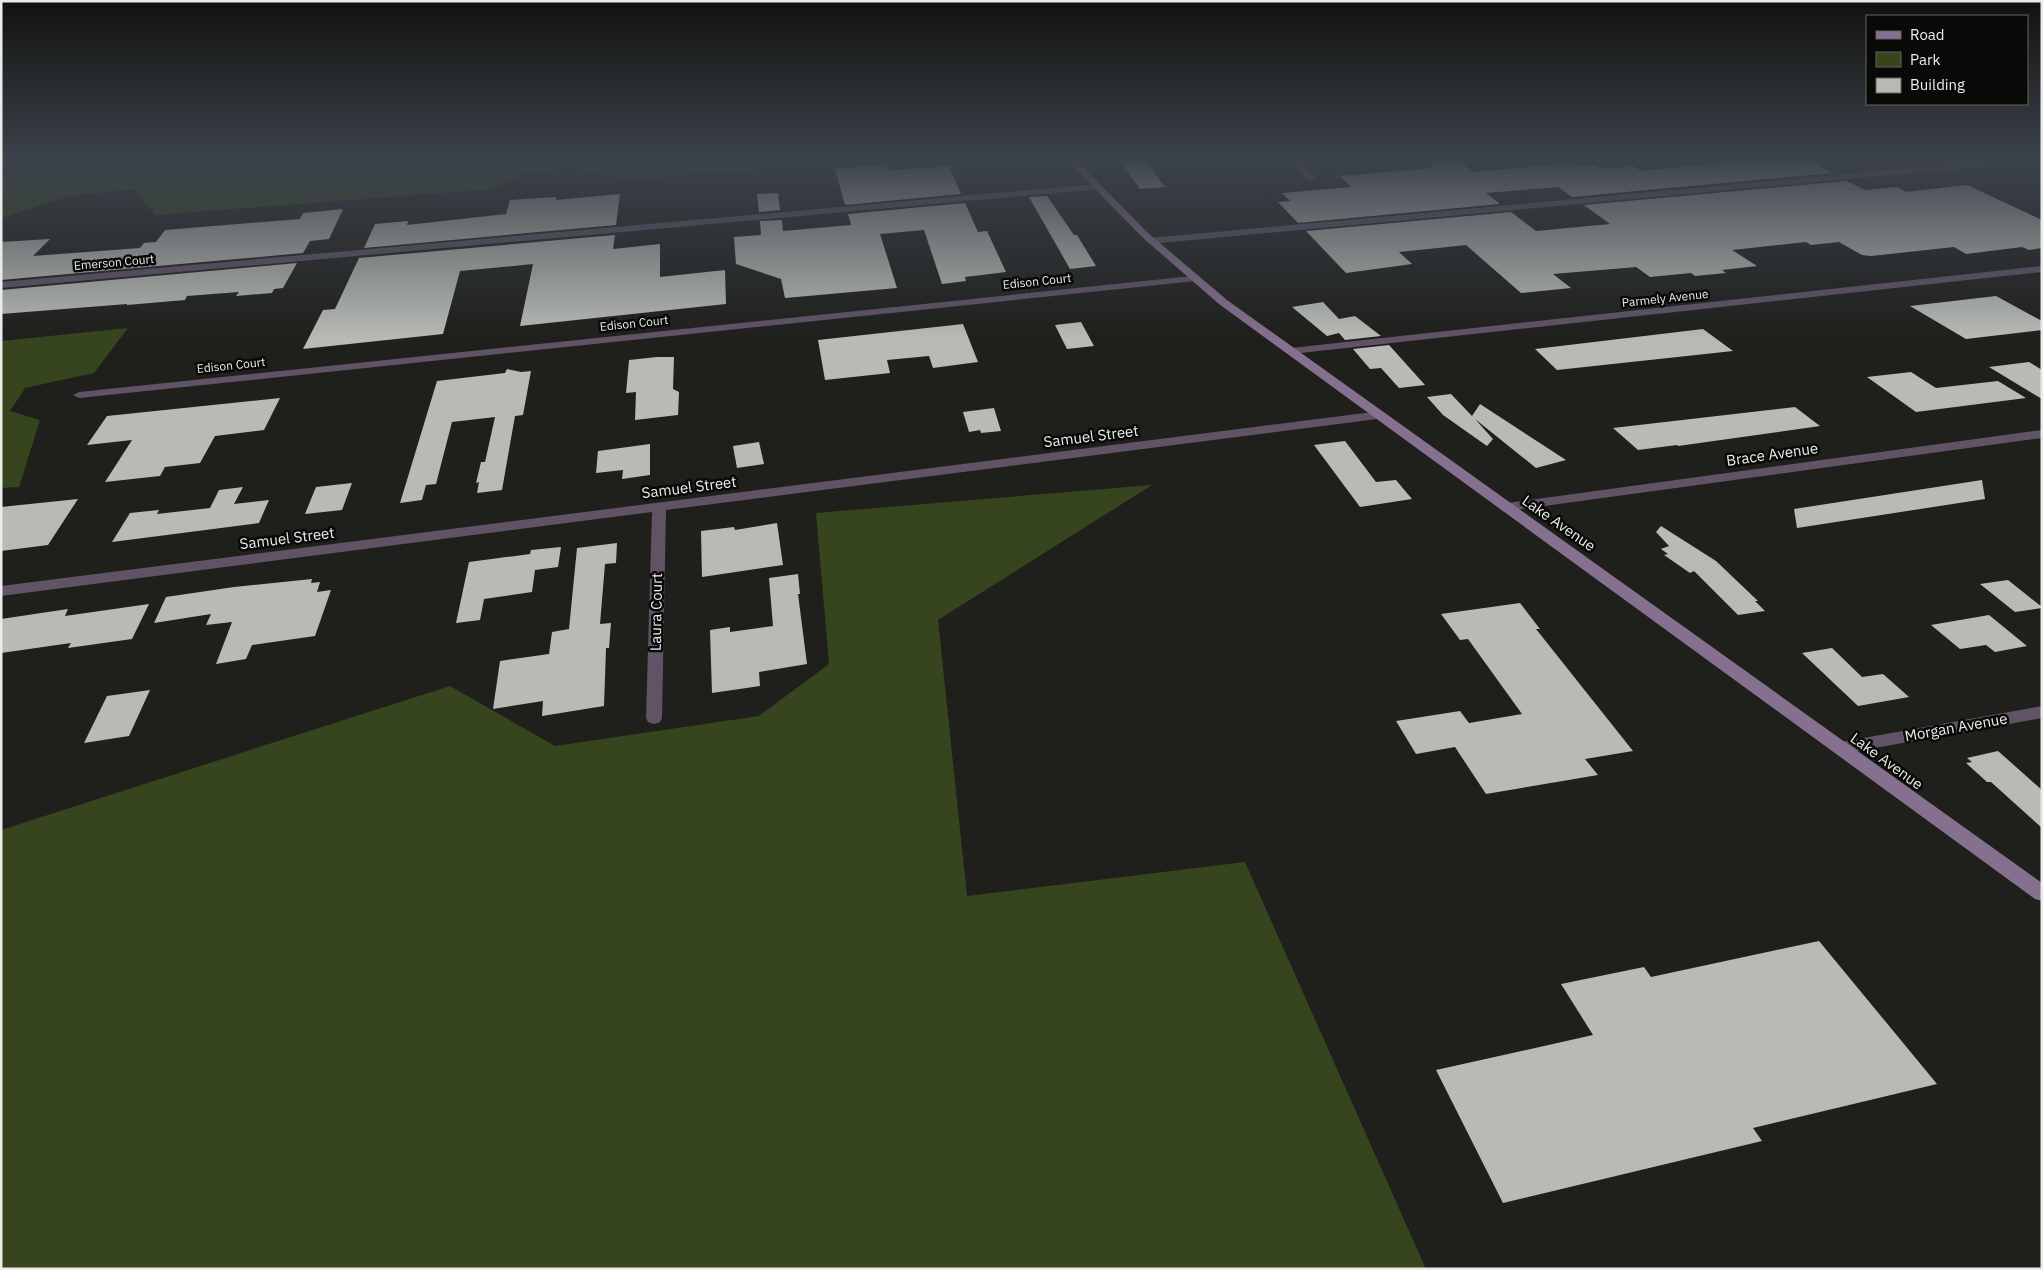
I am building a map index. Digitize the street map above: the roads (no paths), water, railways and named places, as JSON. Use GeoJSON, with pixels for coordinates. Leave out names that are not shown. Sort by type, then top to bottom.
{"type":"FeatureCollection","features":[{"type":"Feature","properties":{"kind":"street","name":"Emerson Court"},"geometry":{"type":"LineString","coordinates":[[1,285],[724,220]]}},
{"type":"Feature","properties":{"kind":"street","name":"Lake Avenue"},"geometry":{"type":"LineString","coordinates":[[1129,220],[1192,279],[2042,893]]}},
{"type":"Feature","properties":{"kind":"street"},"geometry":{"type":"LineString","coordinates":[[1150,241],[1375,220]]}},
{"type":"Feature","properties":{"kind":"street","name":"Parmely Avenue"},"geometry":{"type":"LineString","coordinates":[[1291,351],[2042,269]]}},
{"type":"Feature","properties":{"kind":"street","name":"Edison Court"},"geometry":{"type":"LineString","coordinates":[[79,395],[1192,279]]}},
{"type":"Feature","properties":{"kind":"street","name":"Samuel Street"},"geometry":{"type":"LineString","coordinates":[[1,590],[1381,415]]}},
{"type":"Feature","properties":{"kind":"street","name":"Brace Avenue"},"geometry":{"type":"LineString","coordinates":[[1507,506],[2042,434]]}},
{"type":"Feature","properties":{"kind":"street","name":"Laura Court"},"geometry":{"type":"LineString","coordinates":[[654,718],[659,507]]}},
{"type":"Feature","properties":{"kind":"street","name":"Morgan Avenue"},"geometry":{"type":"LineString","coordinates":[[1841,748],[2042,712]]}}]}
